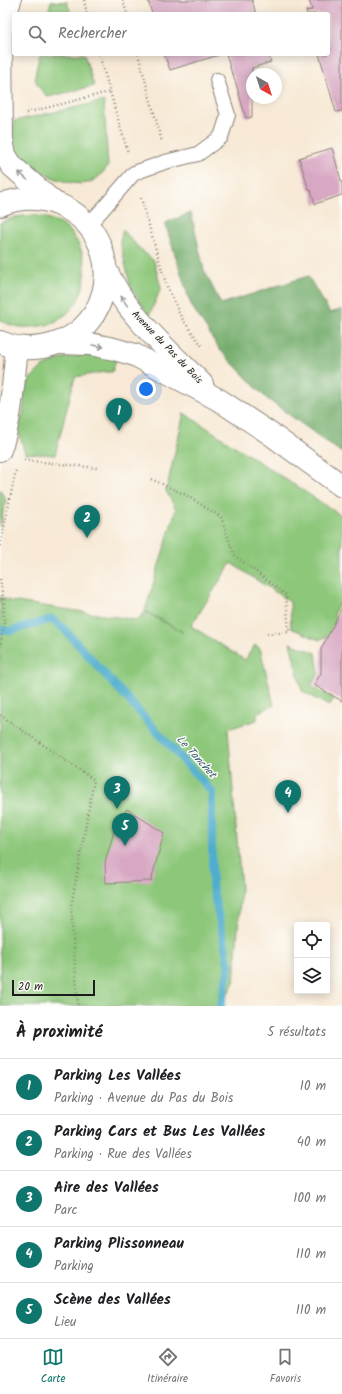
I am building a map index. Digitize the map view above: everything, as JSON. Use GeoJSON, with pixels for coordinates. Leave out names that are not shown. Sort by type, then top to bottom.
{"type":"FeatureCollection","features":[{"type":"Feature","properties":{"kind":"main road"},"geometry":{"type":"LineString","coordinates":[[9,455],[6,434],[11,411],[9,345],[39,348],[59,343],[78,331],[94,314],[103,293],[106,270],[103,254],[99,244],[88,225],[72,211],[52,201],[12,166],[5,155],[2,139],[1,34],[10,0]]}},
{"type":"Feature","properties":{"kind":"main road"},"geometry":{"type":"LineString","coordinates":[[0,205],[12,200],[32,198],[52,201]]}},
{"type":"Feature","properties":{"kind":"main road","name":"Avenue du Pas du Bois"},"geometry":{"type":"LineString","coordinates":[[106,270],[131,311],[154,336],[219,400]]}},
{"type":"Feature","properties":{"kind":"main road","name":"Avenue du Pas du Bois"},"geometry":{"type":"LineString","coordinates":[[59,343],[90,344],[135,355],[219,400],[272,434],[342,486]]}},
{"type":"Feature","properties":{"kind":"lane"},"geometry":{"type":"LineString","coordinates":[[88,225],[134,173],[165,162],[198,154],[221,137],[228,115],[217,80]]}},
{"type":"Feature","properties":{"kind":"path"},"geometry":{"type":"LineString","coordinates":[[84,0],[87,12]]}},
{"type":"Feature","properties":{"kind":"path"},"geometry":{"type":"LineString","coordinates":[[123,0],[126,12]]}},
{"type":"Feature","properties":{"kind":"path"},"geometry":{"type":"LineString","coordinates":[[139,56],[162,142],[165,162]]}},
{"type":"Feature","properties":{"kind":"path"},"geometry":{"type":"LineString","coordinates":[[20,115],[109,92]]}},
{"type":"Feature","properties":{"kind":"path"},"geometry":{"type":"LineString","coordinates":[[9,455],[97,468]]}},
{"type":"Feature","properties":{"kind":"path"},"geometry":{"type":"LineString","coordinates":[[0,546],[17,465]]}},
{"type":"Feature","properties":{"kind":"path"},"geometry":{"type":"LineString","coordinates":[[151,479],[184,494],[221,517],[234,555],[286,595],[288,632],[268,634]]}},
{"type":"Feature","properties":{"kind":"path"},"geometry":{"type":"LineString","coordinates":[[0,578],[4,605],[4,624],[0,647]]}},
{"type":"Feature","properties":{"kind":"path"},"geometry":{"type":"LineString","coordinates":[[0,715],[94,780],[71,907],[78,1006]]}},
{"type":"Feature","properties":{"kind":"green space"},"geometry":{"type":"Polygon","coordinates":[[[51,1],[67,2],[70,12],[48,12],[51,1]]]}},
{"type":"Feature","properties":{"kind":"green space"},"geometry":{"type":"Polygon","coordinates":[[[40,56],[85,56],[94,86],[48,97],[36,82],[35,77],[40,56]]]}},
{"type":"Feature","properties":{"kind":"green space"},"geometry":{"type":"Polygon","coordinates":[[[104,101],[108,166],[96,179],[87,183],[78,184],[56,179],[34,168],[18,154],[13,146],[12,136],[14,121],[104,101]]]}},
{"type":"Feature","properties":{"kind":"green space"},"geometry":{"type":"Polygon","coordinates":[[[191,213],[204,270],[221,304],[308,276],[330,313],[342,309],[342,453],[266,398],[220,350],[191,305],[165,223],[191,213]]]}},
{"type":"Feature","properties":{"kind":"green space"},"geometry":{"type":"Polygon","coordinates":[[[33,215],[59,223],[75,238],[81,250],[85,276],[77,301],[69,312],[55,322],[37,327],[18,327],[0,320],[0,223],[15,217],[33,215]]]}},
{"type":"Feature","properties":{"kind":"green space"},"geometry":{"type":"Polygon","coordinates":[[[123,230],[137,246],[154,261],[161,288],[149,316],[130,286],[120,240],[123,230]]]}},
{"type":"Feature","properties":{"kind":"green space"},"geometry":{"type":"Polygon","coordinates":[[[88,355],[117,357],[112,372],[75,377],[55,455],[25,453],[18,430],[23,413],[24,397],[30,379],[42,367],[63,358],[88,355]]]}},
{"type":"Feature","properties":{"kind":"green space"},"geometry":{"type":"Polygon","coordinates":[[[184,413],[342,516],[342,603],[339,604],[334,613],[336,622],[330,635],[319,640],[291,628],[290,602],[231,563],[191,626],[245,660],[255,645],[260,648],[274,705],[257,713],[257,720],[228,729],[241,888],[234,982],[222,1006],[0,1006],[0,597],[10,601],[137,620],[145,612],[183,632],[145,611],[176,509],[166,491],[184,413]]]}},
{"type":"Feature","properties":{"kind":"green space"},"geometry":{"type":"Polygon","coordinates":[[[0,489],[6,500],[0,527],[0,489]]]}},
{"type":"Feature","properties":{"kind":"green space"},"geometry":{"type":"Polygon","coordinates":[[[290,643],[316,653],[319,673],[311,686],[334,699],[329,706],[302,691],[290,643]]]}},
{"type":"Feature","properties":{"kind":"building"},"geometry":{"type":"Polygon","coordinates":[[[148,0],[252,0],[255,12],[151,12],[148,0]]]}},
{"type":"Feature","properties":{"kind":"building"},"geometry":{"type":"Polygon","coordinates":[[[309,0],[342,0],[342,111],[336,112],[320,56],[330,56],[330,12],[306,11],[312,10],[309,0]]]}},
{"type":"Feature","properties":{"kind":"building"},"geometry":{"type":"Polygon","coordinates":[[[165,56],[216,56],[170,70],[165,56]]]}},
{"type":"Feature","properties":{"kind":"building"},"geometry":{"type":"Polygon","coordinates":[[[227,56],[269,56],[271,62],[252,68],[246,68],[246,104],[252,104],[252,117],[246,118],[227,56]]]}},
{"type":"Feature","properties":{"kind":"building"},"geometry":{"type":"Polygon","coordinates":[[[332,148],[342,184],[342,195],[315,204],[299,158],[332,148]]]}},
{"type":"Feature","properties":{"kind":"building"},"geometry":{"type":"Polygon","coordinates":[[[342,608],[342,701],[314,685],[321,673],[321,649],[342,608]]]}},
{"type":"Feature","properties":{"kind":"building"},"geometry":{"type":"Polygon","coordinates":[[[127,809],[164,833],[151,881],[106,883],[105,863],[115,828],[127,809]]]}},
{"type":"Feature","properties":{"kind":"waterway","name":"Le Tanchet"},"geometry":{"type":"LineString","coordinates":[[0,630],[10,631],[52,619],[64,629],[212,792],[212,885],[229,966],[221,1006]]}},
{"type":"Feature","properties":{"kind":"place","name":"Parking Les Vallées"},"geometry":{"type":"Point","coordinates":[119,431]}},
{"type":"Feature","properties":{"kind":"place","name":"Parking Cars et Bus Les Vallées"},"geometry":{"type":"Point","coordinates":[87,538]}},
{"type":"Feature","properties":{"kind":"place","name":"Aire des Vallées"},"geometry":{"type":"Point","coordinates":[117,809]}},
{"type":"Feature","properties":{"kind":"place","name":"Parking Plissonneau"},"geometry":{"type":"Point","coordinates":[288,813]}},
{"type":"Feature","properties":{"kind":"place","name":"Scène des Vallées"},"geometry":{"type":"Point","coordinates":[125,846]}}]}
